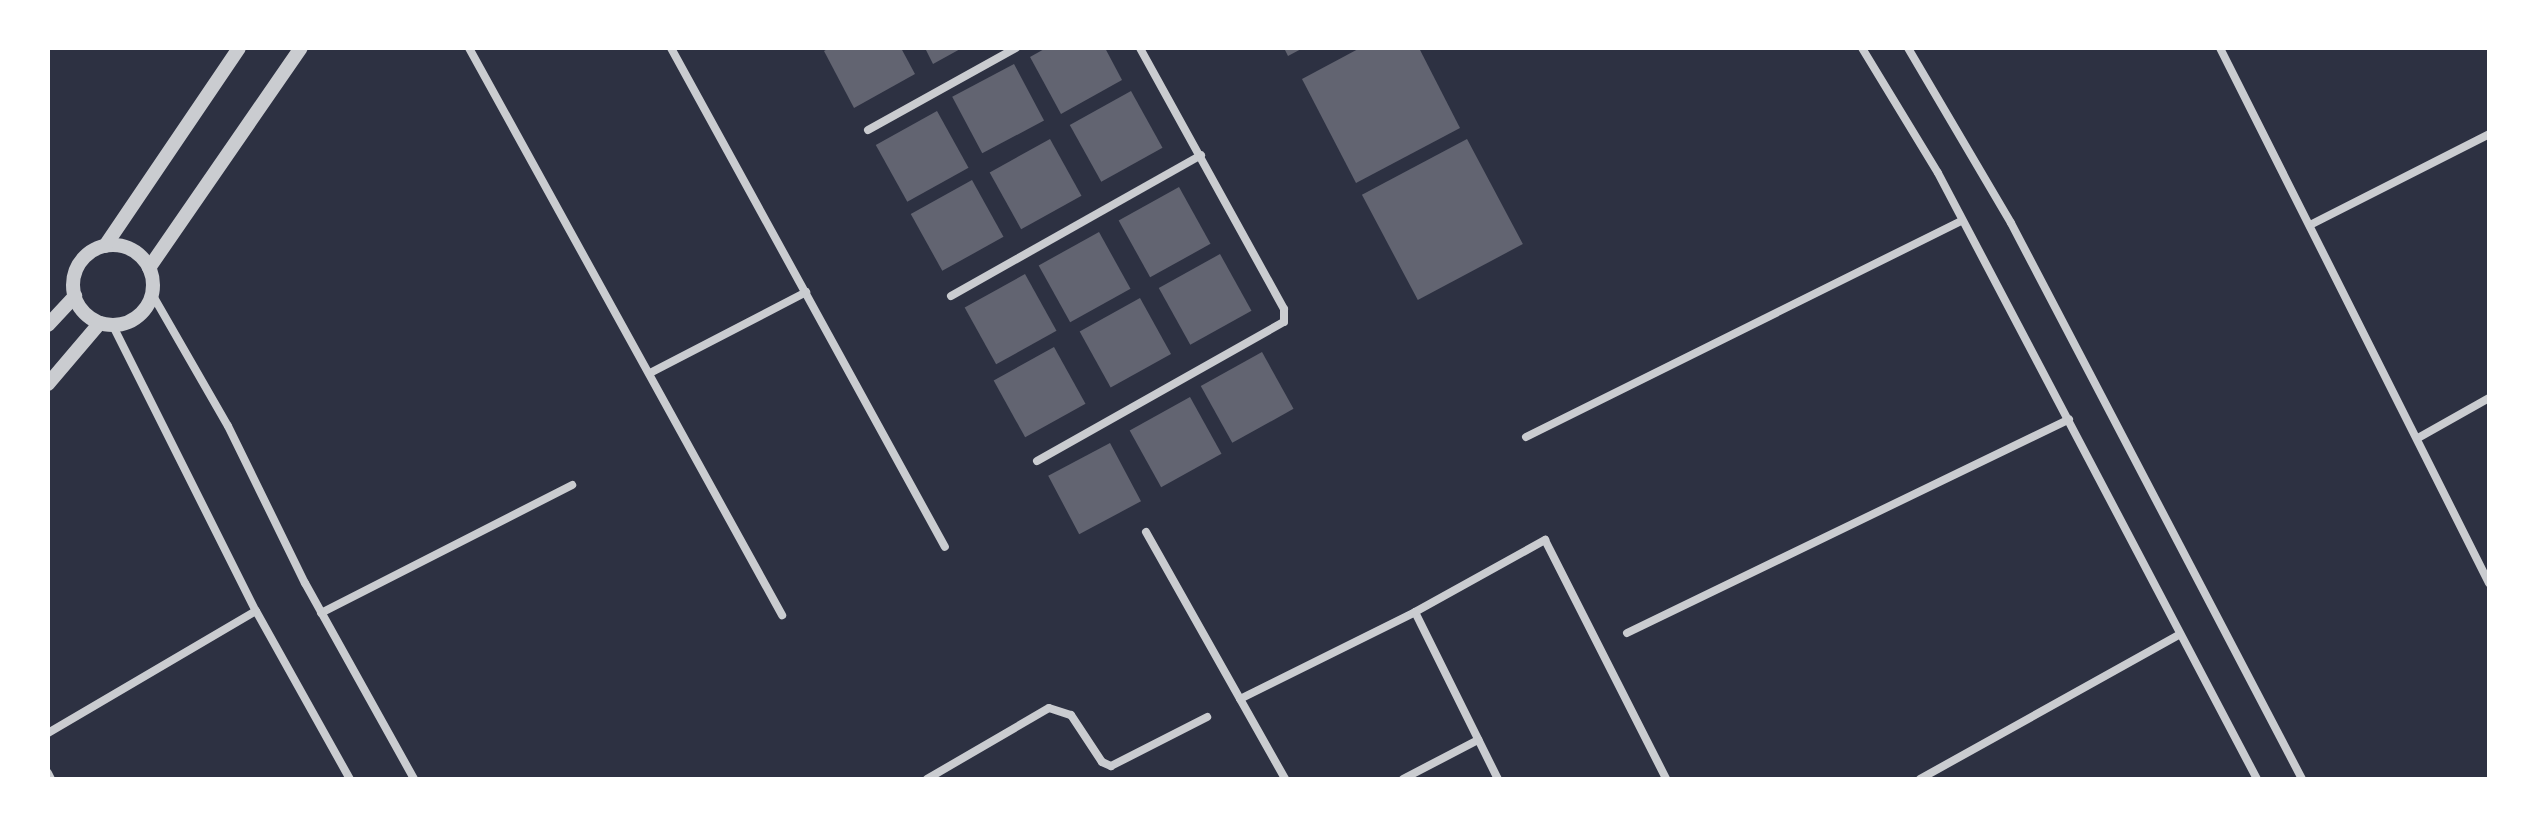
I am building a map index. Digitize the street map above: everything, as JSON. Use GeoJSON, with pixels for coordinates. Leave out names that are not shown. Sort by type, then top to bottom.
{"type":"FeatureCollection","features":[{"type":"Feature","properties":{"kind":"street"},"geometry":{"type":"LineString","coordinates":[[48,325],[75,296],[83,259],[105,246],[239,48]]}},
{"type":"Feature","properties":{"kind":"street"},"geometry":{"type":"LineString","coordinates":[[149,268],[301,48]]}},
{"type":"Feature","properties":{"kind":"street"},"geometry":{"type":"LineString","coordinates":[[469,48],[782,615]]}},
{"type":"Feature","properties":{"kind":"street"},"geometry":{"type":"LineString","coordinates":[[671,48],[945,547]]}},
{"type":"Feature","properties":{"kind":"street"},"geometry":{"type":"LineString","coordinates":[[868,130],[1016,48]]}},
{"type":"Feature","properties":{"kind":"street"},"geometry":{"type":"LineString","coordinates":[[1037,461],[1284,322],[1284,309],[1140,48]]}},
{"type":"Feature","properties":{"kind":"street"},"geometry":{"type":"LineString","coordinates":[[1862,48],[1962,221],[2069,419],[2179,635],[2257,779]]}},
{"type":"Feature","properties":{"kind":"street"},"geometry":{"type":"LineString","coordinates":[[1908,48],[2011,223],[2302,779]]}},
{"type":"Feature","properties":{"kind":"street"},"geometry":{"type":"LineString","coordinates":[[2220,48],[2489,583]]}},
{"type":"Feature","properties":{"kind":"street"},"geometry":{"type":"LineString","coordinates":[[2310,225],[2489,134]]}},
{"type":"Feature","properties":{"kind":"street"},"geometry":{"type":"LineString","coordinates":[[951,296],[1201,155]]}},
{"type":"Feature","properties":{"kind":"street"},"geometry":{"type":"LineString","coordinates":[[1526,437],[1962,221]]}},
{"type":"Feature","properties":{"kind":"street"},"geometry":{"type":"LineString","coordinates":[[105,246],[131,249],[149,268],[152,294],[228,426],[321,613],[414,779]]}},
{"type":"Feature","properties":{"kind":"street"},"geometry":{"type":"LineString","coordinates":[[650,373],[806,292]]}},
{"type":"Feature","properties":{"kind":"street"},"geometry":{"type":"LineString","coordinates":[[48,384],[106,324],[138,317],[152,294]]}},
{"type":"Feature","properties":{"kind":"street"},"geometry":{"type":"LineString","coordinates":[[75,296],[106,324],[256,611],[350,779]]}},
{"type":"Feature","properties":{"kind":"street"},"geometry":{"type":"LineString","coordinates":[[2418,438],[2489,398]]}},
{"type":"Feature","properties":{"kind":"street"},"geometry":{"type":"LineString","coordinates":[[1627,633],[2069,419]]}},
{"type":"Feature","properties":{"kind":"street"},"geometry":{"type":"LineString","coordinates":[[321,613],[572,485]]}},
{"type":"Feature","properties":{"kind":"street"},"geometry":{"type":"LineString","coordinates":[[1146,532],[1285,779]]}},
{"type":"Feature","properties":{"kind":"street"},"geometry":{"type":"LineString","coordinates":[[1240,699],[1415,612],[1545,540],[1666,779]]}},
{"type":"Feature","properties":{"kind":"street"},"geometry":{"type":"LineString","coordinates":[[48,733],[256,611]]}},
{"type":"Feature","properties":{"kind":"street"},"geometry":{"type":"LineString","coordinates":[[1415,612],[1498,779]]}},
{"type":"Feature","properties":{"kind":"street"},"geometry":{"type":"LineString","coordinates":[[1920,779],[2179,635]]}},
{"type":"Feature","properties":{"kind":"street"},"geometry":{"type":"LineString","coordinates":[[927,779],[1049,708],[1071,715],[1102,762],[1111,766],[1207,717]]}},
{"type":"Feature","properties":{"kind":"street"},"geometry":{"type":"LineString","coordinates":[[1403,779],[1478,740]]}},
{"type":"Feature","properties":{"kind":"street"},"geometry":{"type":"LineString","coordinates":[[945,768],[951,779]]}},
{"type":"Feature","properties":{"kind":"street"},"geometry":{"type":"LineString","coordinates":[[48,773],[51,779]]}},
{"type":"Feature","properties":{"kind":"building"},"geometry":{"type":"Polygon","coordinates":[[[829,48],[901,48],[915,74],[854,108],[824,51],[829,48]]]}},
{"type":"Feature","properties":{"kind":"building"},"geometry":{"type":"Polygon","coordinates":[[[925,48],[962,48],[933,64],[925,48]]]}},
{"type":"Feature","properties":{"kind":"building"},"geometry":{"type":"Polygon","coordinates":[[[1046,48],[1105,48],[1122,80],[1061,114],[1030,57],[1046,48]]]}},
{"type":"Feature","properties":{"kind":"building"},"geometry":{"type":"Polygon","coordinates":[[[1284,48],[1303,48],[1288,56],[1284,48]]]}},
{"type":"Feature","properties":{"kind":"building"},"geometry":{"type":"Polygon","coordinates":[[[1360,48],[1419,48],[1460,128],[1356,183],[1302,79],[1360,48]]]}},
{"type":"Feature","properties":{"kind":"building"},"geometry":{"type":"Polygon","coordinates":[[[1014,64],[1044,121],[982,153],[952,97],[1014,64]]]}},
{"type":"Feature","properties":{"kind":"building"},"geometry":{"type":"Polygon","coordinates":[[[1131,91],[1163,148],[1101,182],[1070,125],[1131,91]]]}},
{"type":"Feature","properties":{"kind":"building"},"geometry":{"type":"Polygon","coordinates":[[[937,111],[969,168],[907,202],[876,145],[937,111]]]}},
{"type":"Feature","properties":{"kind":"building"},"geometry":{"type":"Polygon","coordinates":[[[1050,139],[1082,196],[1021,229],[990,172],[1050,139]]]}},
{"type":"Feature","properties":{"kind":"building"},"geometry":{"type":"Polygon","coordinates":[[[1467,139],[1523,244],[1418,300],[1362,195],[1467,139]]]}},
{"type":"Feature","properties":{"kind":"building"},"geometry":{"type":"Polygon","coordinates":[[[972,180],[1004,237],[942,271],[911,214],[972,180]]]}},
{"type":"Feature","properties":{"kind":"building"},"geometry":{"type":"Polygon","coordinates":[[[1179,187],[1211,244],[1150,277],[1119,220],[1179,187]]]}},
{"type":"Feature","properties":{"kind":"building"},"geometry":{"type":"Polygon","coordinates":[[[1099,232],[1131,289],[1070,322],[1039,265],[1099,232]]]}},
{"type":"Feature","properties":{"kind":"building"},"geometry":{"type":"Polygon","coordinates":[[[1220,254],[1252,311],[1190,345],[1159,288],[1220,254]]]}},
{"type":"Feature","properties":{"kind":"building"},"geometry":{"type":"Polygon","coordinates":[[[1025,274],[1057,331],[996,364],[965,307],[1025,274]]]}},
{"type":"Feature","properties":{"kind":"building"},"geometry":{"type":"Polygon","coordinates":[[[1140,298],[1171,354],[1111,387],[1080,331],[1140,298]]]}},
{"type":"Feature","properties":{"kind":"building"},"geometry":{"type":"Polygon","coordinates":[[[1054,347],[1086,404],[1025,437],[994,380],[1054,347]]]}},
{"type":"Feature","properties":{"kind":"building"},"geometry":{"type":"Polygon","coordinates":[[[1262,352],[1294,409],[1232,443],[1201,386],[1262,352]]]}},
{"type":"Feature","properties":{"kind":"building"},"geometry":{"type":"Polygon","coordinates":[[[1190,397],[1222,454],[1161,487],[1130,430],[1190,397]]]}},
{"type":"Feature","properties":{"kind":"building"},"geometry":{"type":"Polygon","coordinates":[[[1110,443],[1141,501],[1079,534],[1048,476],[1110,443]]]}}]}
